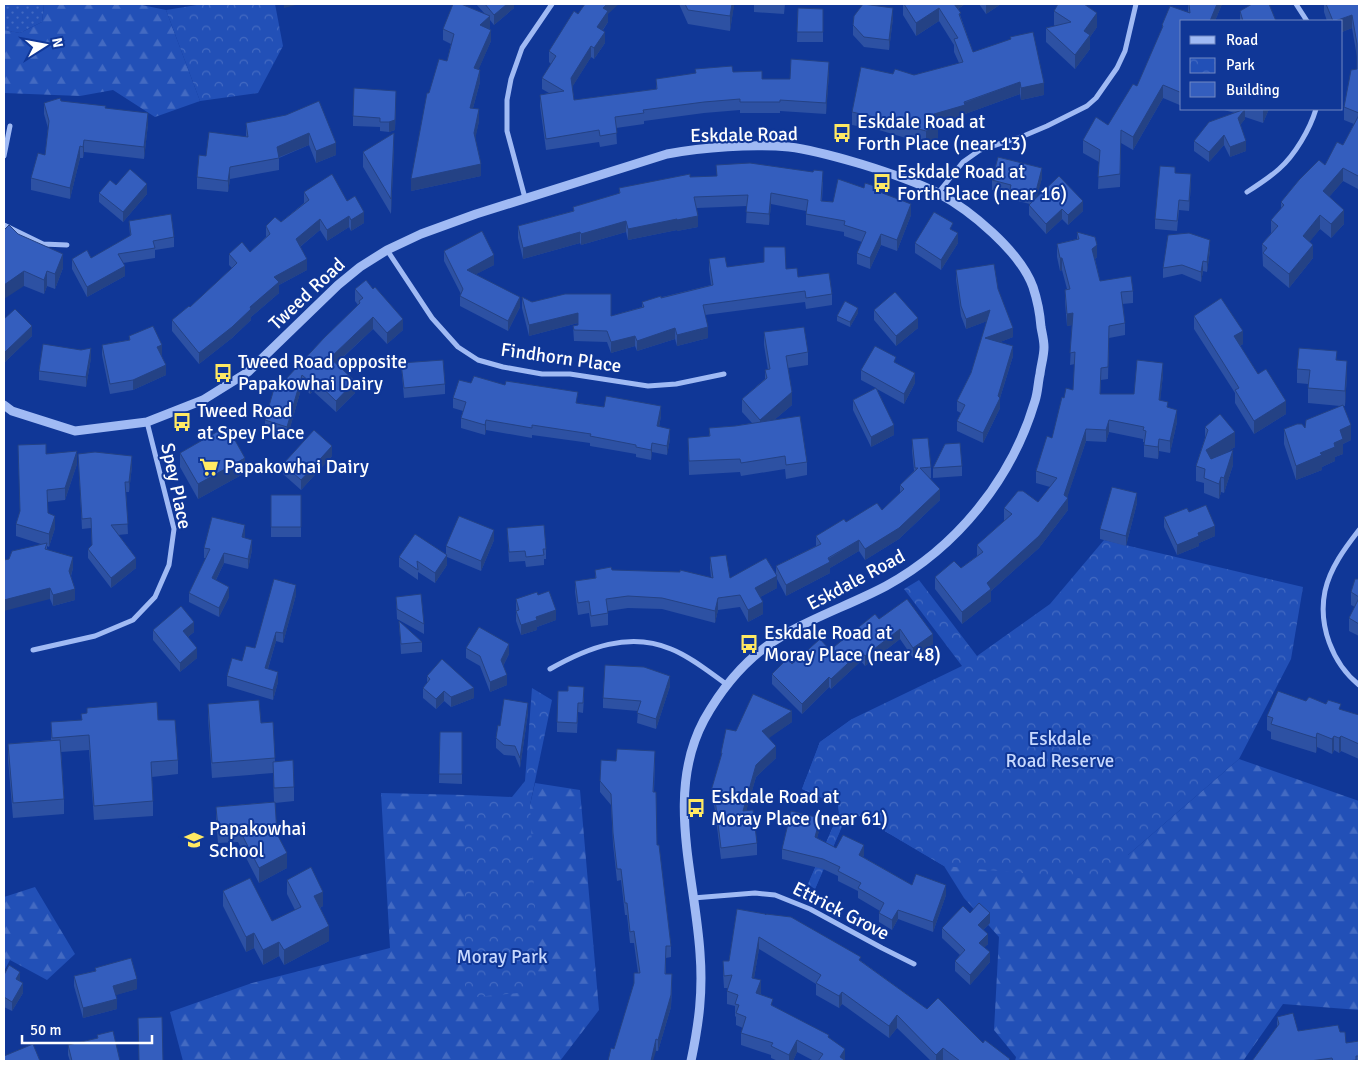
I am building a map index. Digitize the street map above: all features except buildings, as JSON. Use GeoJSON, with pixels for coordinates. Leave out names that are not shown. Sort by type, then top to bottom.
{"type":"FeatureCollection","features":[{"type":"Feature","properties":{"kind":"street"},"geometry":{"type":"LineString","coordinates":[[525,198],[506,131],[507,100],[511,79],[522,48],[552,4]]}},
{"type":"Feature","properties":{"kind":"street"},"geometry":{"type":"LineString","coordinates":[[938,193],[963,162],[980,150],[1048,126],[1087,106],[1096,98],[1117,68],[1125,51],[1136,4]]}},
{"type":"Feature","properties":{"kind":"street"},"geometry":{"type":"LineString","coordinates":[[1296,4],[1307,20]]}},
{"type":"Feature","properties":{"kind":"street"},"geometry":{"type":"LineString","coordinates":[[1247,192],[1280,168],[1304,138],[1312,124],[1316,110]]}},
{"type":"Feature","properties":{"kind":"street"},"geometry":{"type":"LineString","coordinates":[[4,156],[10,126]]}},
{"type":"Feature","properties":{"kind":"street","name":"Eskdale Road"},"geometry":{"type":"LineString","coordinates":[[387,250],[421,234],[525,198],[667,154],[697,150],[788,147],[816,151],[873,168],[938,193],[976,218],[999,239],[1019,261],[1032,286],[1040,318],[1044,347],[1036,399],[1018,443],[996,486],[953,537],[930,558],[884,587],[787,633],[762,650],[726,684],[695,739],[685,780],[684,816],[692,898],[700,949],[701,980],[700,1014],[691,1061]]}},
{"type":"Feature","properties":{"kind":"street"},"geometry":{"type":"LineString","coordinates":[[4,225],[42,244],[68,245]]}},
{"type":"Feature","properties":{"kind":"street","name":"Findhorn Place"},"geometry":{"type":"LineString","coordinates":[[387,250],[432,318],[458,347],[478,360],[542,374],[570,374],[648,386],[676,384],[724,374]]}},
{"type":"Feature","properties":{"kind":"street","name":"Tweed Road"},"geometry":{"type":"LineString","coordinates":[[4,405],[12,411],[75,431],[147,422],[203,400],[248,372],[338,285],[360,267],[387,250]]}},
{"type":"Feature","properties":{"kind":"street","name":"Spey Place"},"geometry":{"type":"LineString","coordinates":[[33,650],[95,636],[133,620],[155,597],[169,565],[174,529],[147,422]]}},
{"type":"Feature","properties":{"kind":"street"},"geometry":{"type":"LineString","coordinates":[[1359,530],[1346,547],[1333,571],[1326,590],[1324,612],[1327,635],[1338,663],[1359,685]]}},
{"type":"Feature","properties":{"kind":"street"},"geometry":{"type":"LineString","coordinates":[[550,669],[591,649],[615,642],[639,641],[658,644],[673,650],[726,684]]}},
{"type":"Feature","properties":{"kind":"street","name":"Ettrick Grove"},"geometry":{"type":"LineString","coordinates":[[692,898],[755,893],[776,895],[810,909],[914,964]]}},
{"type":"Feature","properties":{"kind":"green space"},"geometry":{"type":"Polygon","coordinates":[[[4,4],[44,4],[42,22],[20,33],[4,30],[4,4]]]}},
{"type":"Feature","properties":{"kind":"green space"},"geometry":{"type":"Polygon","coordinates":[[[44,4],[137,4],[166,10],[200,101],[155,117],[113,90],[80,96],[4,93],[4,30],[20,33],[42,22],[44,4]]]}},
{"type":"Feature","properties":{"kind":"green space"},"geometry":{"type":"Polygon","coordinates":[[[203,4],[275,4],[283,46],[258,93],[200,101],[166,10],[203,4]]]}},
{"type":"Feature","properties":{"kind":"green space","name":"Eskdale Road Reserve"},"geometry":{"type":"Polygon","coordinates":[[[1104,540],[1303,587],[1291,659],[1239,759],[1099,880],[944,866],[856,814],[846,817],[815,889],[808,884],[839,813],[838,805],[802,789],[820,742],[852,719],[962,666],[904,589],[919,580],[977,656],[1050,604],[1104,540]]]}},
{"type":"Feature","properties":{"kind":"green space","name":"Moray Park"},"geometry":{"type":"Polygon","coordinates":[[[532,688],[552,700],[530,805],[539,991],[465,998],[465,795],[512,797],[525,781],[532,688]]]}},
{"type":"Feature","properties":{"kind":"green space"},"geometry":{"type":"Polygon","coordinates":[[[852,719],[1128,855],[1239,759],[1359,801],[1359,1010],[1283,1004],[1243,1061],[1015,1061],[1016,1057],[994,1030],[999,937],[964,898],[944,866],[856,814],[846,817],[815,889],[808,884],[839,813],[838,805],[802,789],[820,742],[852,719]]]}},
{"type":"Feature","properties":{"kind":"green space"},"geometry":{"type":"Polygon","coordinates":[[[535,783],[580,790],[599,1010],[560,1061],[183,1061],[170,1012],[252,983],[390,948],[381,793],[465,795],[465,997],[530,805],[535,783]]]}},
{"type":"Feature","properties":{"kind":"green space"},"geometry":{"type":"Polygon","coordinates":[[[35,887],[75,954],[47,980],[10,960],[4,971],[4,897],[35,887]]]}},
{"type":"Feature","properties":{"kind":"place","name":"Eskdale Road at Forth Place (near 13)"},"geometry":{"type":"Point","coordinates":[842,133]}},
{"type":"Feature","properties":{"kind":"place","name":"Eskdale Road at Forth Place (near 16)"},"geometry":{"type":"Point","coordinates":[882,183]}},
{"type":"Feature","properties":{"kind":"place","name":"Tweed Road opposite Papakowhai Dairy"},"geometry":{"type":"Point","coordinates":[223,373]}},
{"type":"Feature","properties":{"kind":"place","name":"Tweed Road at Spey Place"},"geometry":{"type":"Point","coordinates":[182,422]}},
{"type":"Feature","properties":{"kind":"place","name":"Papakowhai Dairy"},"geometry":{"type":"Point","coordinates":[209,467]}},
{"type":"Feature","properties":{"kind":"place","name":"Eskdale Road at Moray Place (near 48)"},"geometry":{"type":"Point","coordinates":[749,644]}},
{"type":"Feature","properties":{"kind":"place","name":"Eskdale Road at Moray Place (near 61)"},"geometry":{"type":"Point","coordinates":[696,808]}},
{"type":"Feature","properties":{"kind":"place","name":"Papakowhai School"},"geometry":{"type":"Point","coordinates":[194,840]}}]}
